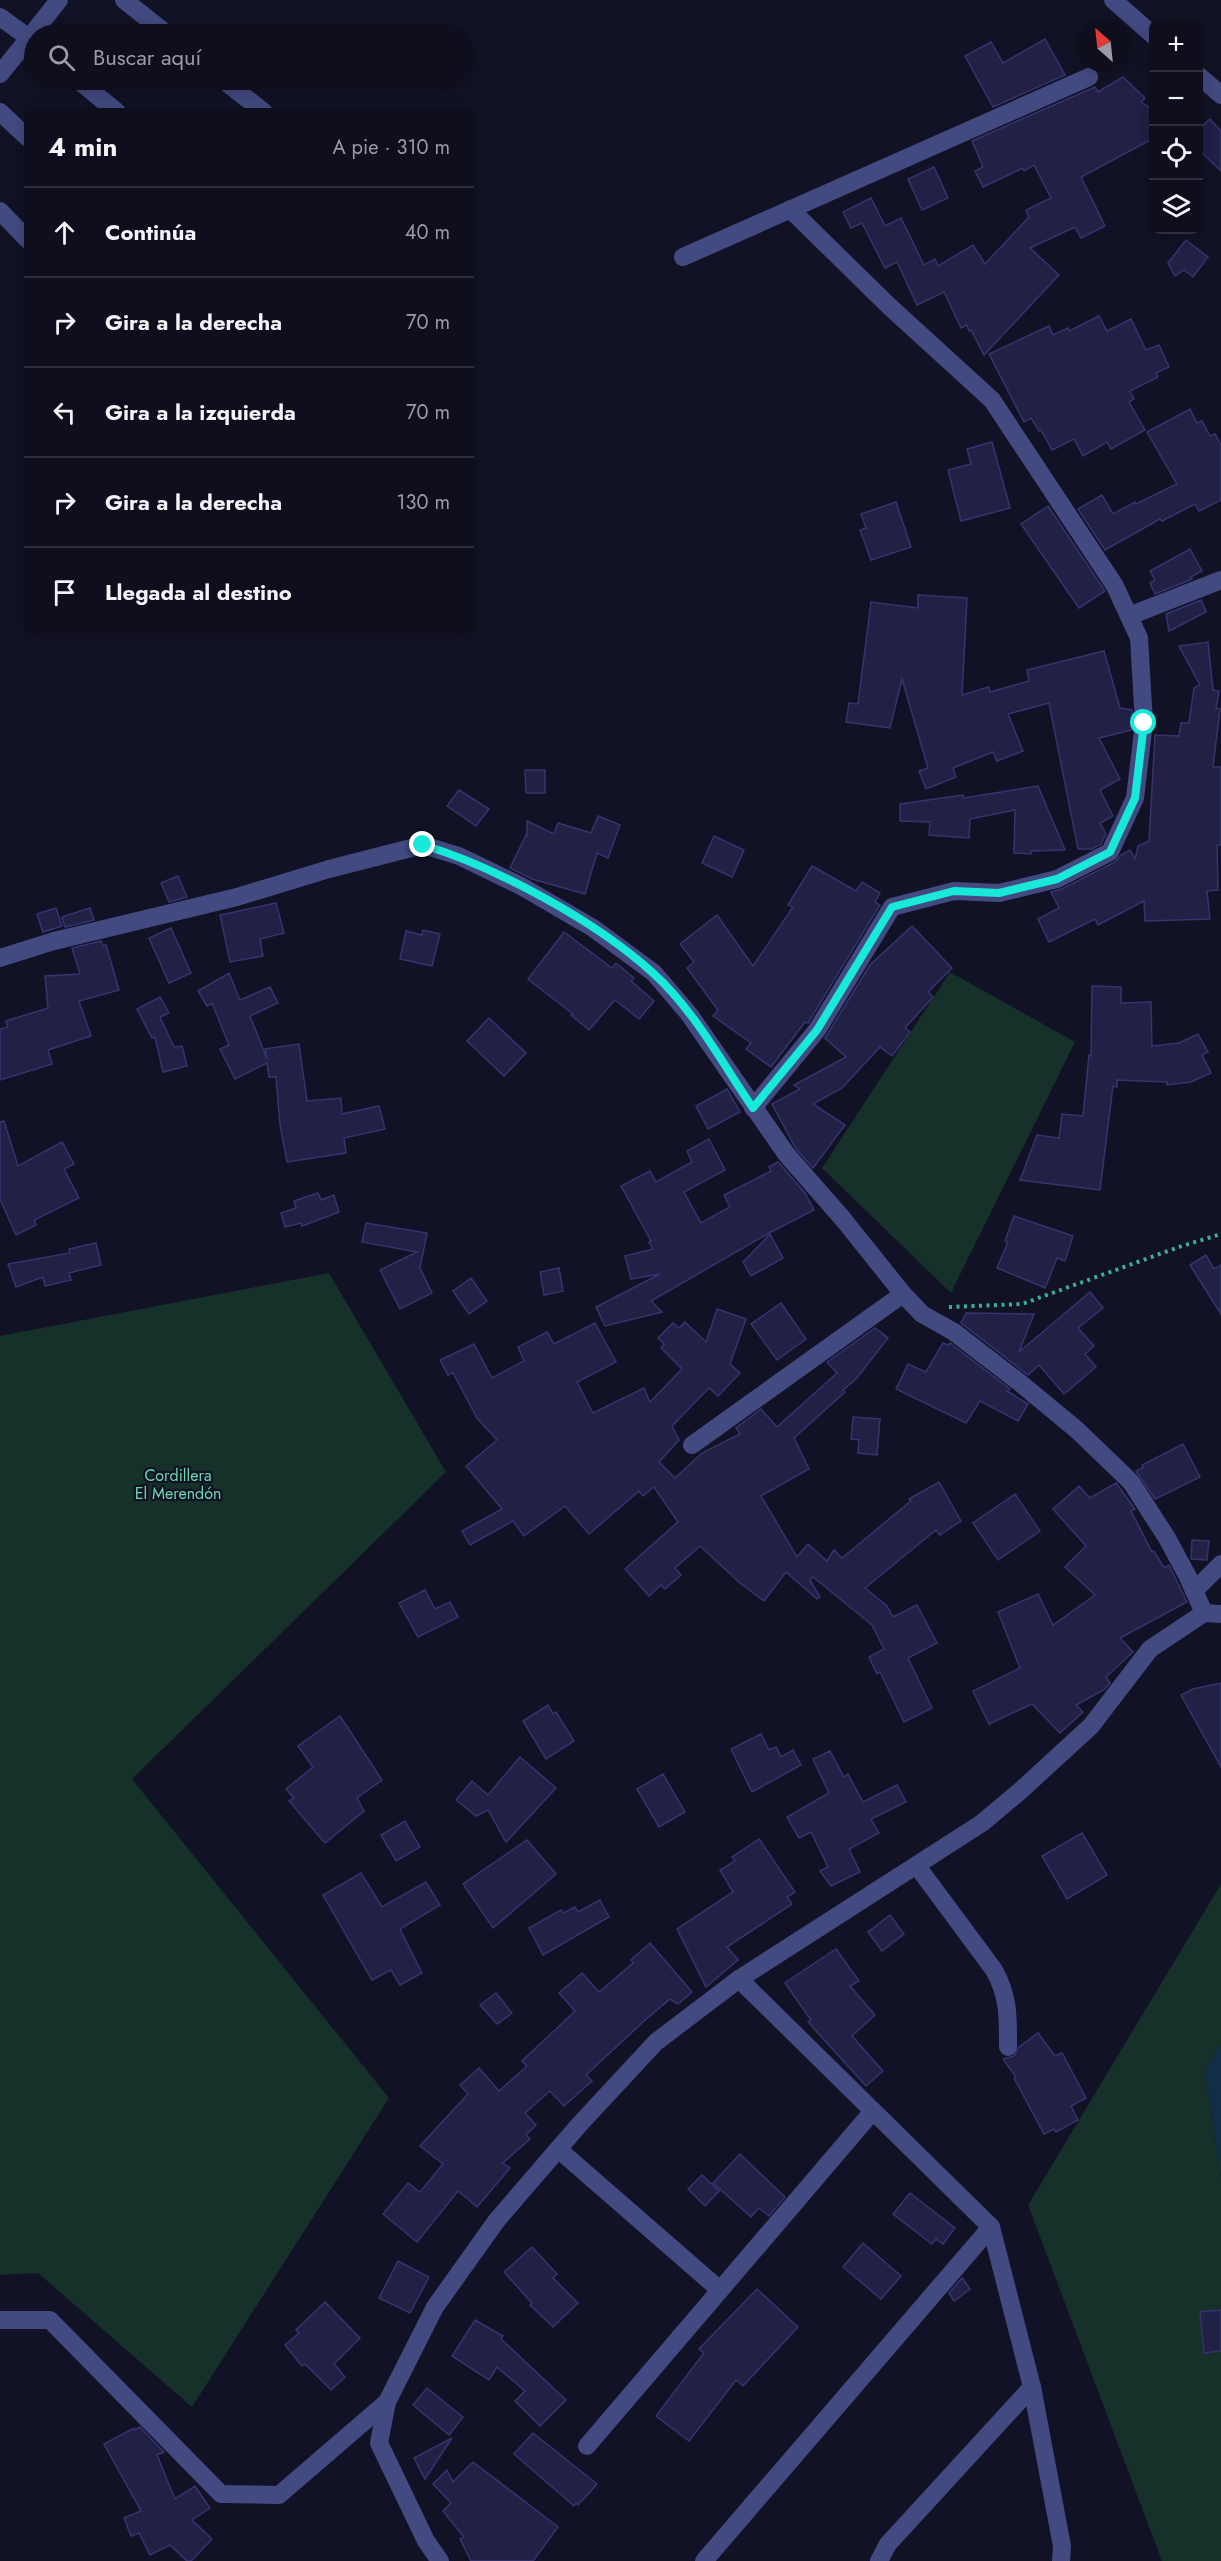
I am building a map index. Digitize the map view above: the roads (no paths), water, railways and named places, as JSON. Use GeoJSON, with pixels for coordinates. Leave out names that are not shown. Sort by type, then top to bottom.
{"type":"FeatureCollection","features":[{"type":"Feature","properties":{"kind":"street"},"geometry":{"type":"LineString","coordinates":[[43,24],[59,0]]}},
{"type":"Feature","properties":{"kind":"street"},"geometry":{"type":"LineString","coordinates":[[124,0],[154,24]]}},
{"type":"Feature","properties":{"kind":"street"},"geometry":{"type":"LineString","coordinates":[[1113,0],[1149,32]]}},
{"type":"Feature","properties":{"kind":"street"},"geometry":{"type":"LineString","coordinates":[[0,17],[24,34]]}},
{"type":"Feature","properties":{"kind":"street"},"geometry":{"type":"LineString","coordinates":[[0,74],[24,48]]}},
{"type":"Feature","properties":{"kind":"street"},"geometry":{"type":"LineString","coordinates":[[683,257],[1089,78]]}},
{"type":"Feature","properties":{"kind":"street"},"geometry":{"type":"LineString","coordinates":[[1203,79],[1221,95]]}},
{"type":"Feature","properties":{"kind":"street"},"geometry":{"type":"LineString","coordinates":[[90,90],[112,108]]}},
{"type":"Feature","properties":{"kind":"street"},"geometry":{"type":"LineString","coordinates":[[236,90],[259,108]]}},
{"type":"Feature","properties":{"kind":"street"},"geometry":{"type":"LineString","coordinates":[[0,112],[24,134]]}},
{"type":"Feature","properties":{"kind":"street"},"geometry":{"type":"LineString","coordinates":[[753,1108],[817,1030],[892,907],[954,891],[999,893],[1057,879],[1110,852],[1135,798],[1144,723],[1139,638],[1115,586],[992,400],[889,306],[790,209]]}},
{"type":"Feature","properties":{"kind":"street"},"geometry":{"type":"LineString","coordinates":[[0,211],[24,236]]}},
{"type":"Feature","properties":{"kind":"street"},"geometry":{"type":"LineString","coordinates":[[1129,616],[1221,580]]}},
{"type":"Feature","properties":{"kind":"street"},"geometry":{"type":"LineString","coordinates":[[0,958],[54,941],[237,897],[329,869],[423,845],[459,856],[521,886],[593,927],[654,973],[689,1014],[787,1155],[843,1219],[903,1294],[922,1314],[954,1332],[1019,1382],[1077,1430],[1131,1482],[1167,1538],[1194,1591],[1212,1614],[1150,1649],[1091,1726],[982,1823],[739,1979],[656,2042],[496,2220],[435,2307],[387,2402],[379,2443],[426,2541],[440,2561]]}},
{"type":"Feature","properties":{"kind":"street"},"geometry":{"type":"LineString","coordinates":[[692,1445],[903,1294]]}},
{"type":"Feature","properties":{"kind":"street"},"geometry":{"type":"LineString","coordinates":[[1194,1591],[1221,1564]]}},
{"type":"Feature","properties":{"kind":"street"},"geometry":{"type":"LineString","coordinates":[[917,1866],[994,1970],[1003,1987],[1008,2010],[1008,2048]]}},
{"type":"Feature","properties":{"kind":"street"},"geometry":{"type":"LineString","coordinates":[[739,1979],[991,2227],[1032,2387],[1062,2546],[1061,2561]]}},
{"type":"Feature","properties":{"kind":"street"},"geometry":{"type":"LineString","coordinates":[[587,2446],[873,2111]]}},
{"type":"Feature","properties":{"kind":"street"},"geometry":{"type":"LineString","coordinates":[[558,2149],[720,2290]]}},
{"type":"Feature","properties":{"kind":"street"},"geometry":{"type":"LineString","coordinates":[[705,2561],[991,2227]]}},
{"type":"Feature","properties":{"kind":"street"},"geometry":{"type":"LineString","coordinates":[[0,2320],[50,2320],[221,2494],[279,2495],[387,2402]]}},
{"type":"Feature","properties":{"kind":"street"},"geometry":{"type":"LineString","coordinates":[[879,2561],[888,2544],[1032,2387]]}},
{"type":"Feature","properties":{"kind":"water"},"geometry":{"type":"Polygon","coordinates":[[[1221,2044],[1221,2179],[1205,2070],[1221,2044]]]}},
{"type":"Feature","properties":{"kind":"park label","name":"Cordillera El Merendón"},"geometry":{"type":"Point","coordinates":[178,1484]}}]}
